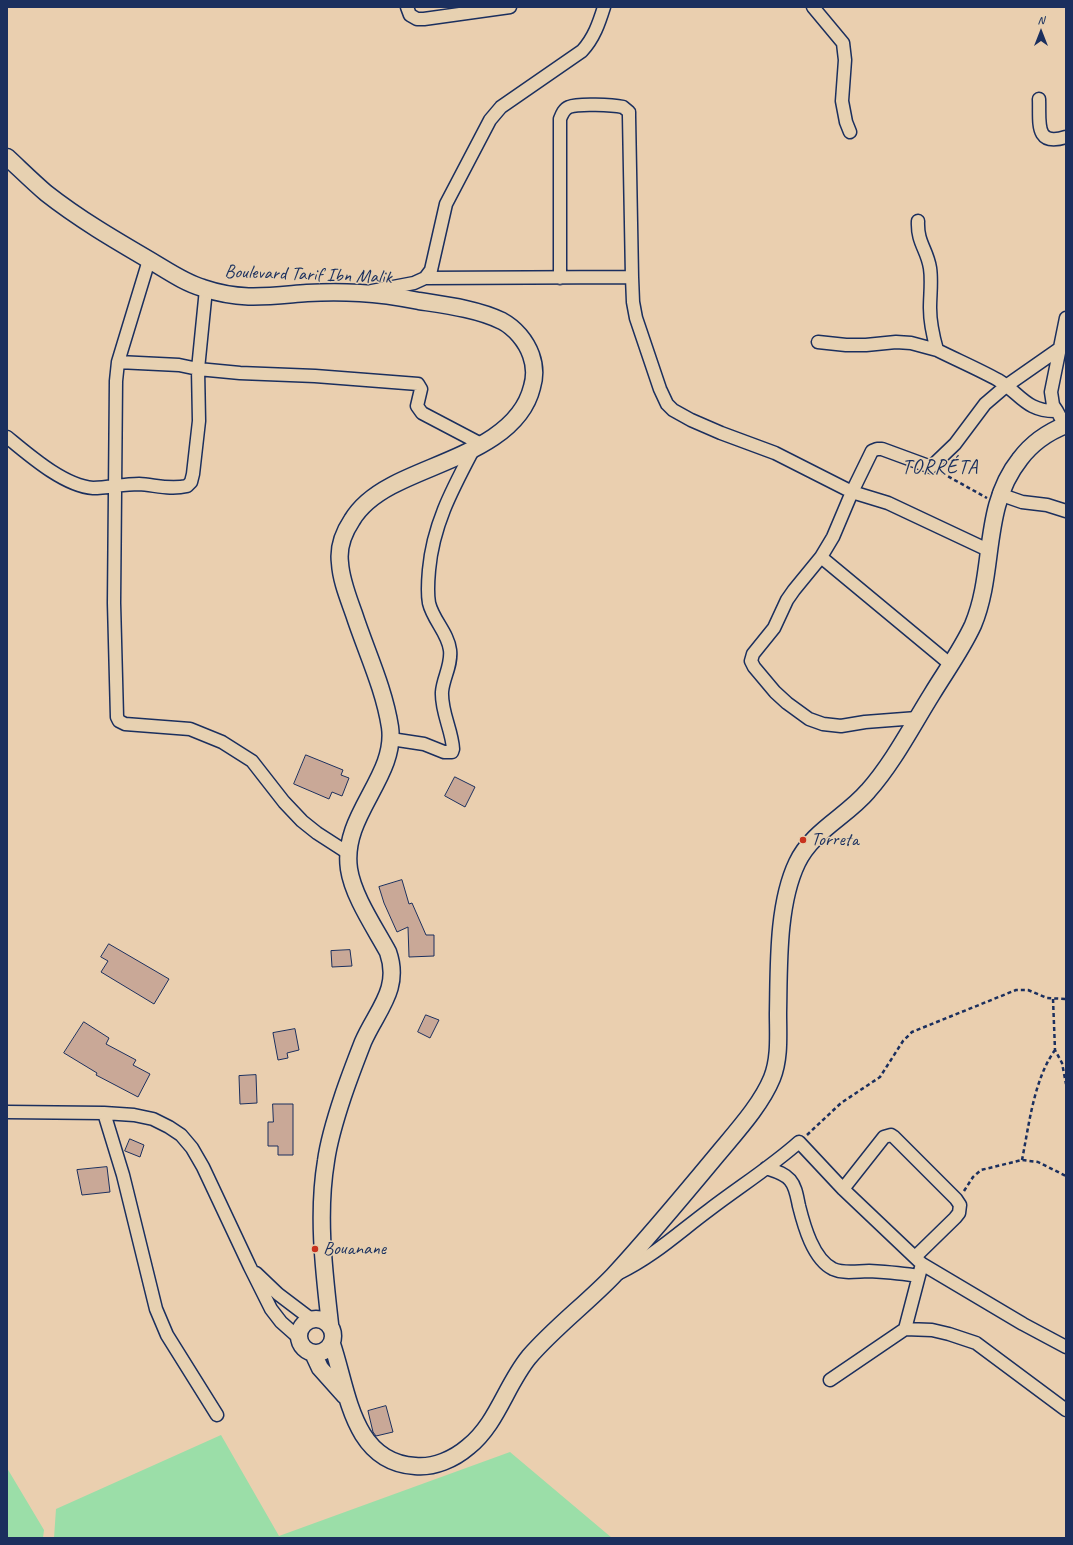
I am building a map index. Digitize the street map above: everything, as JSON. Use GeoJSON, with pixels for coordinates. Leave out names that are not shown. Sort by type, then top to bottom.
{"type":"FeatureCollection","features":[{"type":"Feature","properties":{"kind":"street"},"geometry":{"type":"LineString","coordinates":[[407,7],[410,15],[417,19],[510,7]]}},
{"type":"Feature","properties":{"kind":"street"},"geometry":{"type":"LineString","coordinates":[[425,278],[431,270],[446,204],[490,120],[501,107],[582,51],[596,32],[604,7]]}},
{"type":"Feature","properties":{"kind":"street"},"geometry":{"type":"LineString","coordinates":[[813,7],[843,43],[845,60],[842,101],[846,122],[850,132]]}},
{"type":"Feature","properties":{"kind":"street"},"geometry":{"type":"LineString","coordinates":[[1039,99],[1040,129],[1043,135],[1049,140],[1056,140],[1066,137]]}},
{"type":"Feature","properties":{"kind":"street"},"geometry":{"type":"LineString","coordinates":[[560,278],[560,119],[564,110],[575,105],[623,106],[629,112],[633,302],[636,318],[660,389],[667,404],[673,410],[690,420],[775,453],[852,492],[888,504],[988,550]]}},
{"type":"Feature","properties":{"kind":"street","name":"Boulevard Tarif Ibn Malik"},"geometry":{"type":"LineString","coordinates":[[7,158],[46,193],[113,240],[179,277],[206,289],[238,296],[263,297],[307,293],[362,293],[450,306],[490,316],[504,322],[517,333],[526,344],[532,357],[534,380],[530,395],[524,408],[513,422],[478,446],[392,485],[376,495],[362,507],[354,517],[343,538],[340,553],[341,575],[382,694],[388,717],[391,739],[384,766],[352,831],[348,853],[349,868],[355,890],[388,952],[392,963],[392,980],[386,999],[370,1027],[356,1060],[337,1116],[328,1149],[324,1173],[322,1201],[327,1297],[319,1321]]}},
{"type":"Feature","properties":{"kind":"street"},"geometry":{"type":"LineString","coordinates":[[918,221],[919,238],[929,260],[931,269],[930,310],[932,329],[937,350]]}},
{"type":"Feature","properties":{"kind":"street"},"geometry":{"type":"LineString","coordinates":[[149,260],[118,362],[115,402],[114,611],[116,712],[119,721],[125,724],[190,729],[222,742],[252,761],[284,802],[302,821],[317,833],[348,853]]}},
{"type":"Feature","properties":{"kind":"street"},"geometry":{"type":"LineString","coordinates":[[362,293],[414,283],[425,278],[632,277]]}},
{"type":"Feature","properties":{"kind":"street"},"geometry":{"type":"LineString","coordinates":[[7,437],[57,474],[79,485],[94,488],[139,484],[179,488],[187,486],[191,482],[194,474],[199,422],[198,369],[206,289]]}},
{"type":"Feature","properties":{"kind":"street"},"geometry":{"type":"LineString","coordinates":[[332,1344],[346,1398],[360,1430],[368,1443],[381,1455],[411,1466],[426,1466],[454,1457],[468,1447],[483,1433],[517,1374],[537,1349],[612,1277],[685,1194],[731,1138],[762,1097],[771,1081],[776,1067],[778,1050],[779,975],[784,910],[795,866],[801,854],[815,837],[869,791],[918,718],[964,642],[975,619],[980,602],[998,499],[1010,473],[1024,453],[1048,434],[1065,425],[1053,405],[1051,392],[1066,318]]}},
{"type":"Feature","properties":{"kind":"street"},"geometry":{"type":"LineString","coordinates":[[818,342],[846,346],[896,342],[910,343],[937,350],[999,381],[1026,402],[1040,409],[1056,411]]}},
{"type":"Feature","properties":{"kind":"street"},"geometry":{"type":"LineString","coordinates":[[918,718],[865,722],[841,726],[823,724],[809,719],[775,692],[754,667],[751,661],[753,654],[768,636],[794,590],[821,557],[833,537],[852,492],[874,449],[882,449],[931,467],[954,444],[979,411],[1006,386],[1059,349]]}},
{"type":"Feature","properties":{"kind":"street"},"geometry":{"type":"LineString","coordinates":[[118,362],[179,366],[240,373],[316,376],[418,384],[421,389],[418,406],[422,413],[478,446],[449,494],[439,519],[430,559],[428,579],[430,604],[434,615],[446,635],[451,652],[442,693],[445,714],[454,749],[452,752],[444,752],[424,744],[391,739]]}},
{"type":"Feature","properties":{"kind":"street"},"geometry":{"type":"LineString","coordinates":[[998,499],[1047,505],[1066,511]]}},
{"type":"Feature","properties":{"kind":"street"},"geometry":{"type":"LineString","coordinates":[[821,557],[950,664]]}},
{"type":"Feature","properties":{"kind":"street"},"geometry":{"type":"LineString","coordinates":[[7,1112],[104,1113],[134,1115],[153,1119],[181,1135],[192,1148],[203,1167],[271,1309],[281,1322],[299,1338],[303,1347],[312,1353],[320,1368],[346,1398]]}},
{"type":"Feature","properties":{"kind":"street"},"geometry":{"type":"LineString","coordinates":[[104,1113],[123,1175],[156,1309],[167,1335],[217,1415]]}},
{"type":"Feature","properties":{"kind":"street"},"geometry":{"type":"LineString","coordinates":[[843,1189],[884,1137],[891,1135],[958,1201],[960,1205],[959,1214],[919,1260],[918,1276],[905,1329]]}},
{"type":"Feature","properties":{"kind":"street"},"geometry":{"type":"LineString","coordinates":[[612,1277],[638,1264],[657,1251],[708,1210],[799,1142],[843,1189],[919,1260],[1023,1324],[1066,1347]]}},
{"type":"Feature","properties":{"kind":"street"},"geometry":{"type":"LineString","coordinates":[[766,1168],[784,1175],[791,1181],[795,1189],[807,1233],[812,1245],[826,1264],[837,1271],[844,1272],[886,1272],[918,1276]]}},
{"type":"Feature","properties":{"kind":"street"},"geometry":{"type":"LineString","coordinates":[[250,1267],[278,1294],[333,1330],[334,1337],[332,1344],[328,1349],[322,1352],[312,1353]]}},
{"type":"Feature","properties":{"kind":"street"},"geometry":{"type":"LineString","coordinates":[[299,1338],[301,1328],[305,1322],[319,1321]]}},
{"type":"Feature","properties":{"kind":"street"},"geometry":{"type":"LineString","coordinates":[[830,1380],[905,1329],[938,1332],[976,1343],[1066,1410]]}},
{"type":"Feature","properties":{"kind":"path"},"geometry":{"type":"LineString","coordinates":[[931,467],[998,499]]}},
{"type":"Feature","properties":{"kind":"path"},"geometry":{"type":"LineString","coordinates":[[799,1142],[841,1103],[880,1077],[903,1041],[912,1032],[1016,990],[1028,990],[1052,999],[1066,999]]}},
{"type":"Feature","properties":{"kind":"path"},"geometry":{"type":"LineString","coordinates":[[1052,999],[1055,1050],[1062,1063],[1066,1084]]}},
{"type":"Feature","properties":{"kind":"path"},"geometry":{"type":"LineString","coordinates":[[1022,1160],[1036,1095],[1047,1064],[1055,1050]]}},
{"type":"Feature","properties":{"kind":"path"},"geometry":{"type":"LineString","coordinates":[[958,1201],[970,1181],[981,1170],[1022,1160],[1038,1162],[1066,1176]]}},
{"type":"Feature","properties":{"kind":"green space"},"geometry":{"type":"Polygon","coordinates":[[[221,1435],[279,1536],[510,1452],[612,1538],[54,1538],[56,1509],[221,1435]]]}},
{"type":"Feature","properties":{"kind":"green space"},"geometry":{"type":"Polygon","coordinates":[[[7,1468],[44,1530],[43,1538],[7,1538],[7,1468]]]}},
{"type":"Feature","properties":{"kind":"building"},"geometry":{"type":"Polygon","coordinates":[[[306,755],[343,770],[341,775],[349,778],[342,796],[332,792],[329,799],[294,784],[306,755]]]}},
{"type":"Feature","properties":{"kind":"building"},"geometry":{"type":"Polygon","coordinates":[[[455,777],[475,787],[465,807],[445,796],[455,777]]]}},
{"type":"Feature","properties":{"kind":"building"},"geometry":{"type":"Polygon","coordinates":[[[402,880],[409,904],[412,903],[426,935],[434,935],[434,956],[409,957],[408,927],[397,932],[384,903],[379,887],[402,880]]]}},
{"type":"Feature","properties":{"kind":"building"},"geometry":{"type":"Polygon","coordinates":[[[109,944],[169,979],[154,1004],[101,972],[108,961],[101,957],[109,944]]]}},
{"type":"Feature","properties":{"kind":"building"},"geometry":{"type":"Polygon","coordinates":[[[350,950],[352,966],[332,967],[331,951],[350,950]]]}},
{"type":"Feature","properties":{"kind":"building"},"geometry":{"type":"Polygon","coordinates":[[[426,1015],[439,1020],[430,1038],[418,1032],[426,1015]]]}},
{"type":"Feature","properties":{"kind":"building"},"geometry":{"type":"Polygon","coordinates":[[[84,1022],[109,1038],[106,1044],[136,1060],[133,1065],[150,1074],[138,1097],[96,1075],[97,1073],[64,1053],[84,1022]]]}},
{"type":"Feature","properties":{"kind":"building"},"geometry":{"type":"Polygon","coordinates":[[[295,1029],[299,1050],[287,1053],[288,1058],[278,1060],[273,1033],[295,1029]]]}},
{"type":"Feature","properties":{"kind":"building"},"geometry":{"type":"Polygon","coordinates":[[[256,1075],[257,1103],[240,1104],[239,1076],[256,1075]]]}},
{"type":"Feature","properties":{"kind":"building"},"geometry":{"type":"Polygon","coordinates":[[[273,1104],[293,1104],[293,1155],[278,1155],[278,1146],[268,1146],[268,1122],[273,1122],[273,1104]]]}},
{"type":"Feature","properties":{"kind":"building"},"geometry":{"type":"Polygon","coordinates":[[[130,1139],[144,1145],[140,1157],[125,1151],[130,1139]]]}},
{"type":"Feature","properties":{"kind":"building"},"geometry":{"type":"Polygon","coordinates":[[[107,1167],[110,1192],[82,1195],[77,1170],[107,1167]]]}},
{"type":"Feature","properties":{"kind":"building"},"geometry":{"type":"Polygon","coordinates":[[[386,1406],[393,1432],[376,1436],[373,1432],[368,1411],[386,1406]]]}},
{"type":"Feature","properties":{"kind":"place","name":"Torreta"},"geometry":{"type":"Point","coordinates":[803,840]}},
{"type":"Feature","properties":{"kind":"place","name":"Bouanane"},"geometry":{"type":"Point","coordinates":[315,1249]}},
{"type":"Feature","properties":{"kind":"district","name":"TORRÉTA"},"geometry":{"type":"Point","coordinates":[940,468]}}]}
